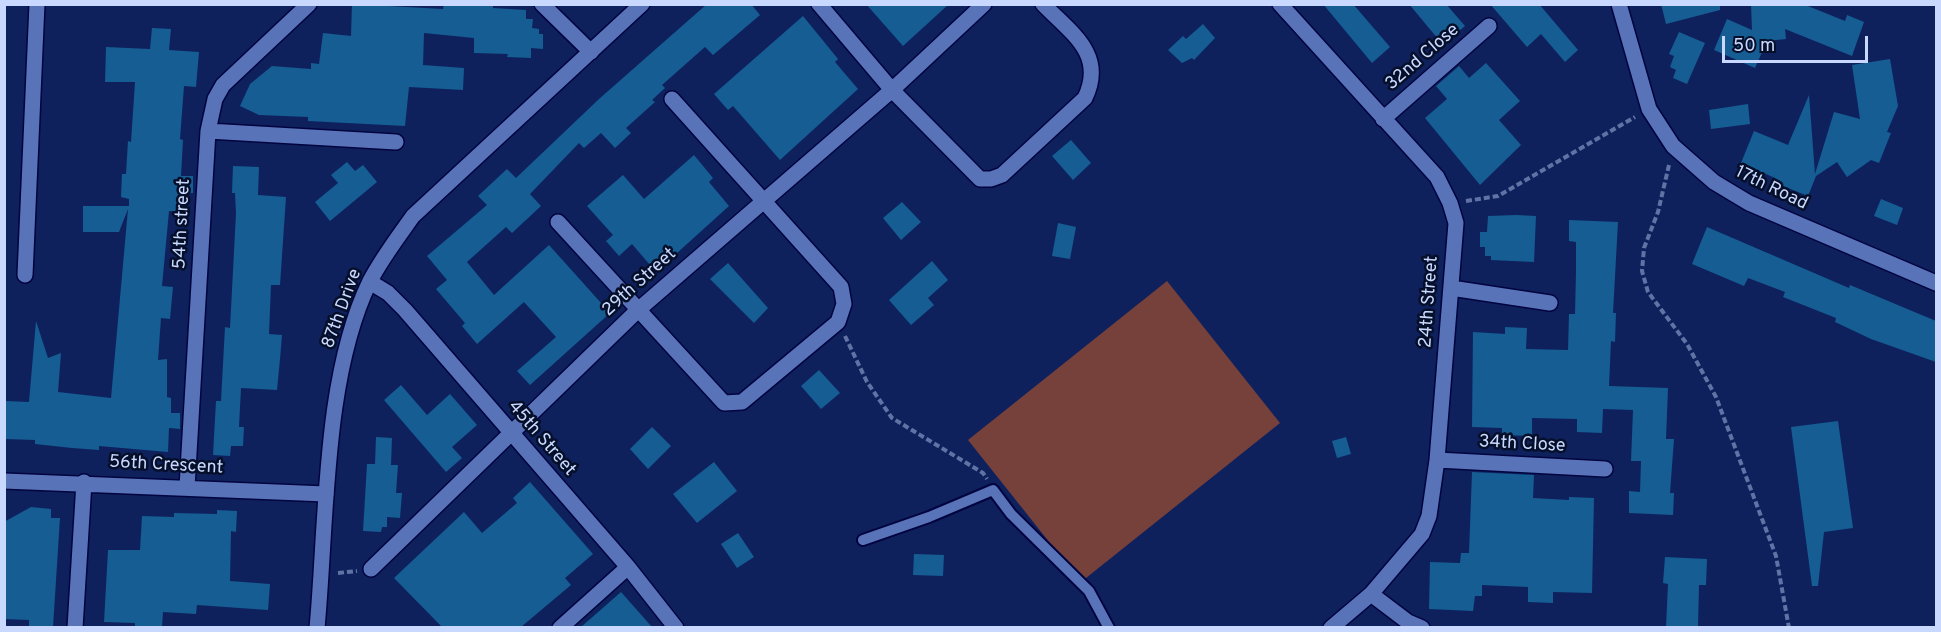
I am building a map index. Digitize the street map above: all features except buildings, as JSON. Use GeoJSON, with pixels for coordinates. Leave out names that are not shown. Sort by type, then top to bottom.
{"type":"FeatureCollection","features":[{"type":"Feature","properties":{"kind":"street"},"geometry":{"type":"LineString","coordinates":[[25,275],[37,4]]}},
{"type":"Feature","properties":{"kind":"street","name":"54th street"},"geometry":{"type":"LineString","coordinates":[[187,487],[208,130],[215,99],[223,85],[309,4]]}},
{"type":"Feature","properties":{"kind":"street"},"geometry":{"type":"LineString","coordinates":[[542,4],[591,52]]}},
{"type":"Feature","properties":{"kind":"street","name":"87th Drive"},"geometry":{"type":"LineString","coordinates":[[317,627],[326,494],[339,384],[352,332],[370,282],[390,247],[413,216],[642,4]]}},
{"type":"Feature","properties":{"kind":"street"},"geometry":{"type":"LineString","coordinates":[[819,4],[892,90],[973,176],[980,179],[991,179],[1002,175],[1084,98],[1092,83],[1093,70],[1087,51],[1043,4]]}},
{"type":"Feature","properties":{"kind":"street","name":"29th Street"},"geometry":{"type":"LineString","coordinates":[[371,569],[638,310],[892,90],[984,4]]}},
{"type":"Feature","properties":{"kind":"street","name":"24th Street"},"geometry":{"type":"LineString","coordinates":[[1280,4],[1437,177],[1450,203],[1456,223],[1437,460],[1429,516],[1422,534],[1371,594],[1331,627]]}},
{"type":"Feature","properties":{"kind":"street","name":"17th Road"},"geometry":{"type":"LineString","coordinates":[[1619,4],[1649,109],[1673,146],[1714,182],[1749,203],[1936,283]]}},
{"type":"Feature","properties":{"kind":"street","name":"32nd Close"},"geometry":{"type":"LineString","coordinates":[[1383,119],[1489,26]]}},
{"type":"Feature","properties":{"kind":"street"},"geometry":{"type":"LineString","coordinates":[[558,222],[724,404],[742,402],[838,322],[844,304],[841,287],[672,99]]}},
{"type":"Feature","properties":{"kind":"street"},"geometry":{"type":"LineString","coordinates":[[208,130],[396,142]]}},
{"type":"Feature","properties":{"kind":"street","name":"45th Street"},"geometry":{"type":"LineString","coordinates":[[370,282],[388,293],[405,310],[510,434],[628,567],[676,627]]}},
{"type":"Feature","properties":{"kind":"street"},"geometry":{"type":"LineString","coordinates":[[1451,288],[1550,303]]}},
{"type":"Feature","properties":{"kind":"street","name":"34th Close"},"geometry":{"type":"LineString","coordinates":[[1437,460],[1605,469]]}},
{"type":"Feature","properties":{"kind":"street","name":"56th Crescent"},"geometry":{"type":"LineString","coordinates":[[4,481],[84,482],[326,494]]}},
{"type":"Feature","properties":{"kind":"street"},"geometry":{"type":"LineString","coordinates":[[75,627],[84,482]]}},
{"type":"Feature","properties":{"kind":"street"},"geometry":{"type":"LineString","coordinates":[[560,627],[628,567]]}},
{"type":"Feature","properties":{"kind":"street"},"geometry":{"type":"LineString","coordinates":[[1371,594],[1408,622],[1422,627]]}},
{"type":"Feature","properties":{"kind":"lane"},"geometry":{"type":"LineString","coordinates":[[863,540],[939,514],[993,489],[1011,514],[1089,591],[1109,627]]}},
{"type":"Feature","properties":{"kind":"path"},"geometry":{"type":"LineString","coordinates":[[1450,203],[1498,196],[1649,109]]}},
{"type":"Feature","properties":{"kind":"path"},"geometry":{"type":"LineString","coordinates":[[1673,146],[1663,195],[1644,248],[1642,271],[1648,292],[1687,344],[1716,397],[1776,556],[1790,627]]}},
{"type":"Feature","properties":{"kind":"path"},"geometry":{"type":"LineString","coordinates":[[838,322],[867,382],[892,418],[983,472],[993,489]]}},
{"type":"Feature","properties":{"kind":"path"},"geometry":{"type":"LineString","coordinates":[[322,574],[371,569]]}},
{"type":"Feature","properties":{"kind":"shaded area"},"geometry":{"type":"Polygon","coordinates":[[[1167,281],[1280,423],[1081,582],[968,440],[1167,281]]]}}]}
